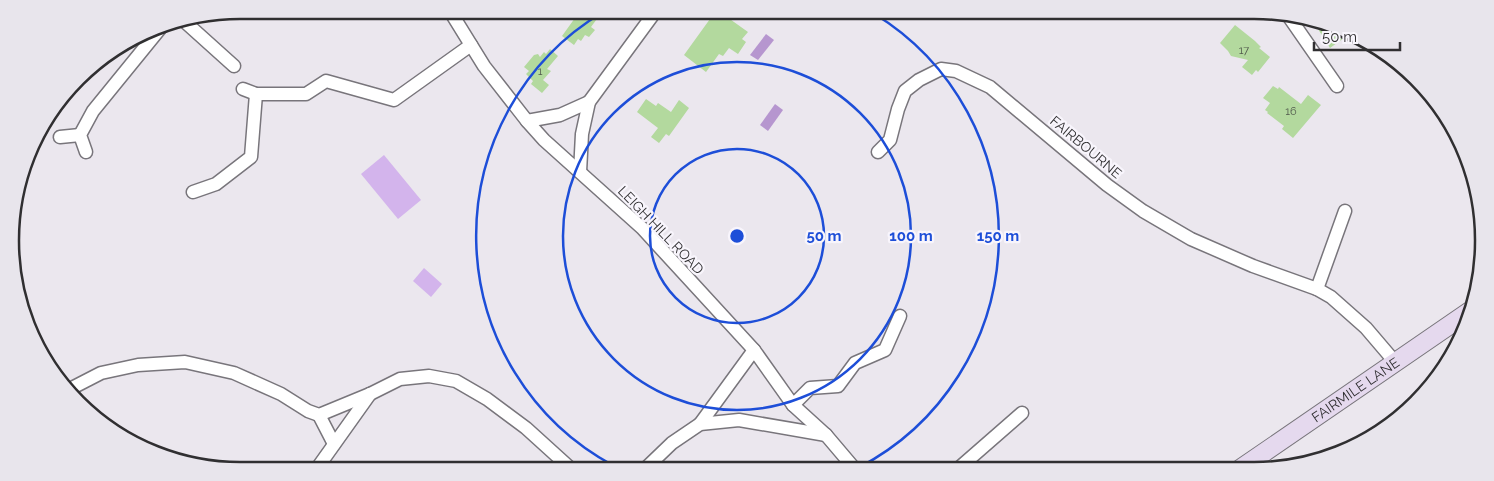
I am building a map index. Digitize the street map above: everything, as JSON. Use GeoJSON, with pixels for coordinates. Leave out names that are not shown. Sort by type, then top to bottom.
{"type":"FeatureCollection","features":[{"type":"Feature","properties":{"kind":"street","name":"LEIGH HILL ROAD"},"geometry":{"type":"LineString","coordinates":[[455,19],[498,86],[527,121],[544,140],[642,228],[754,350],[793,405],[826,435],[849,462]]}},
{"type":"Feature","properties":{"kind":"street"},"geometry":{"type":"LineString","coordinates":[[580,172],[582,134],[589,102],[650,19]]}},
{"type":"Feature","properties":{"kind":"street"},"geometry":{"type":"LineString","coordinates":[[1293,22],[1337,86]]}},
{"type":"Feature","properties":{"kind":"street"},"geometry":{"type":"LineString","coordinates":[[188,25],[234,66]]}},
{"type":"Feature","properties":{"kind":"street"},"geometry":{"type":"LineString","coordinates":[[86,152],[80,134],[92,111],[153,37]]}},
{"type":"Feature","properties":{"kind":"street"},"geometry":{"type":"LineString","coordinates":[[243,89],[256,94],[306,94],[326,81],[394,100],[471,45]]}},
{"type":"Feature","properties":{"kind":"street","name":"FAIRBOURNE"},"geometry":{"type":"LineString","coordinates":[[878,152],[890,140],[905,92],[919,80],[941,69],[956,70],[990,87],[1107,185],[1143,211],[1191,238],[1236,258],[1317,289],[1331,297],[1366,328],[1395,362]]}},
{"type":"Feature","properties":{"kind":"street"},"geometry":{"type":"LineString","coordinates":[[193,192],[216,184],[251,157],[256,94]]}},
{"type":"Feature","properties":{"kind":"street"},"geometry":{"type":"LineString","coordinates":[[527,121],[560,115],[589,102]]}},
{"type":"Feature","properties":{"kind":"street"},"geometry":{"type":"LineString","coordinates":[[60,137],[80,134]]}},
{"type":"Feature","properties":{"kind":"street"},"geometry":{"type":"LineString","coordinates":[[1317,289],[1345,211]]}},
{"type":"Feature","properties":{"kind":"street"},"geometry":{"type":"LineString","coordinates":[[793,405],[810,388],[838,386],[855,362],[885,350],[900,316]]}},
{"type":"Feature","properties":{"kind":"street","name":"FAIRMILE LANE"},"geometry":{"type":"LineString","coordinates":[[1250,462],[1461,317]]}},
{"type":"Feature","properties":{"kind":"street"},"geometry":{"type":"LineString","coordinates":[[649,462],[700,424],[754,350]]}},
{"type":"Feature","properties":{"kind":"street"},"geometry":{"type":"LineString","coordinates":[[74,387],[101,373],[138,365],[186,362],[234,373],[281,394],[308,411],[319,415],[370,394],[400,379],[429,376],[456,381],[486,399],[526,428],[563,462]]}},
{"type":"Feature","properties":{"kind":"street"},"geometry":{"type":"LineString","coordinates":[[321,462],[370,394]]}},
{"type":"Feature","properties":{"kind":"street"},"geometry":{"type":"LineString","coordinates":[[965,462],[1022,413]]}},
{"type":"Feature","properties":{"kind":"street"},"geometry":{"type":"LineString","coordinates":[[319,415],[334,444]]}},
{"type":"Feature","properties":{"kind":"street"},"geometry":{"type":"LineString","coordinates":[[700,424],[738,420],[826,435]]}},
{"type":"Feature","properties":{"kind":"shaded area"},"geometry":{"type":"Polygon","coordinates":[[[766,34],[774,40],[758,60],[750,55],[766,34]]]}},
{"type":"Feature","properties":{"kind":"shaded area"},"geometry":{"type":"Polygon","coordinates":[[[775,104],[783,110],[768,131],[760,125],[775,104]]]}},
{"type":"Feature","properties":{"kind":"shaded area"},"geometry":{"type":"Polygon","coordinates":[[[384,155],[421,200],[398,219],[361,174],[384,155]]]}},
{"type":"Feature","properties":{"kind":"shaded area"},"geometry":{"type":"Polygon","coordinates":[[[424,268],[442,284],[431,297],[413,281],[424,268]]]}},
{"type":"Feature","properties":{"kind":"building"},"geometry":{"type":"Polygon","coordinates":[[[574,19],[597,19],[591,27],[595,30],[589,37],[585,35],[581,41],[578,39],[574,45],[562,36],[574,19]]]}},
{"type":"Feature","properties":{"kind":"building"},"geometry":{"type":"Polygon","coordinates":[[[710,19],[730,19],[748,32],[742,39],[746,42],[738,54],[729,48],[723,56],[719,54],[706,72],[684,55],[710,19]]]}},
{"type":"Feature","properties":{"kind":"building"},"geometry":{"type":"Polygon","coordinates":[[[1235,25],[1255,41],[1261,47],[1259,48],[1270,57],[1258,72],[1256,70],[1252,75],[1242,67],[1248,60],[1231,56],[1220,43],[1235,25]]]}},
{"type":"Feature","properties":{"kind":"building"},"geometry":{"type":"Polygon","coordinates":[[[1318,29],[1325,31],[1343,38],[1330,48],[1318,29]]]}},
{"type":"Feature","properties":{"kind":"building"},"geometry":{"type":"Polygon","coordinates":[[[550,49],[558,56],[547,69],[551,71],[543,80],[549,85],[542,93],[531,84],[533,81],[526,74],[529,71],[524,67],[534,55],[538,54],[540,57],[550,49]]]}},
{"type":"Feature","properties":{"kind":"building"},"geometry":{"type":"Polygon","coordinates":[[[1273,86],[1278,89],[1279,87],[1301,104],[1308,95],[1321,105],[1293,138],[1282,129],[1284,126],[1265,110],[1270,103],[1263,98],[1273,86]]]}},
{"type":"Feature","properties":{"kind":"building"},"geometry":{"type":"Polygon","coordinates":[[[646,99],[656,106],[658,103],[671,112],[679,100],[689,108],[669,136],[666,134],[659,143],[651,137],[658,128],[637,112],[646,99]]]}}]}
